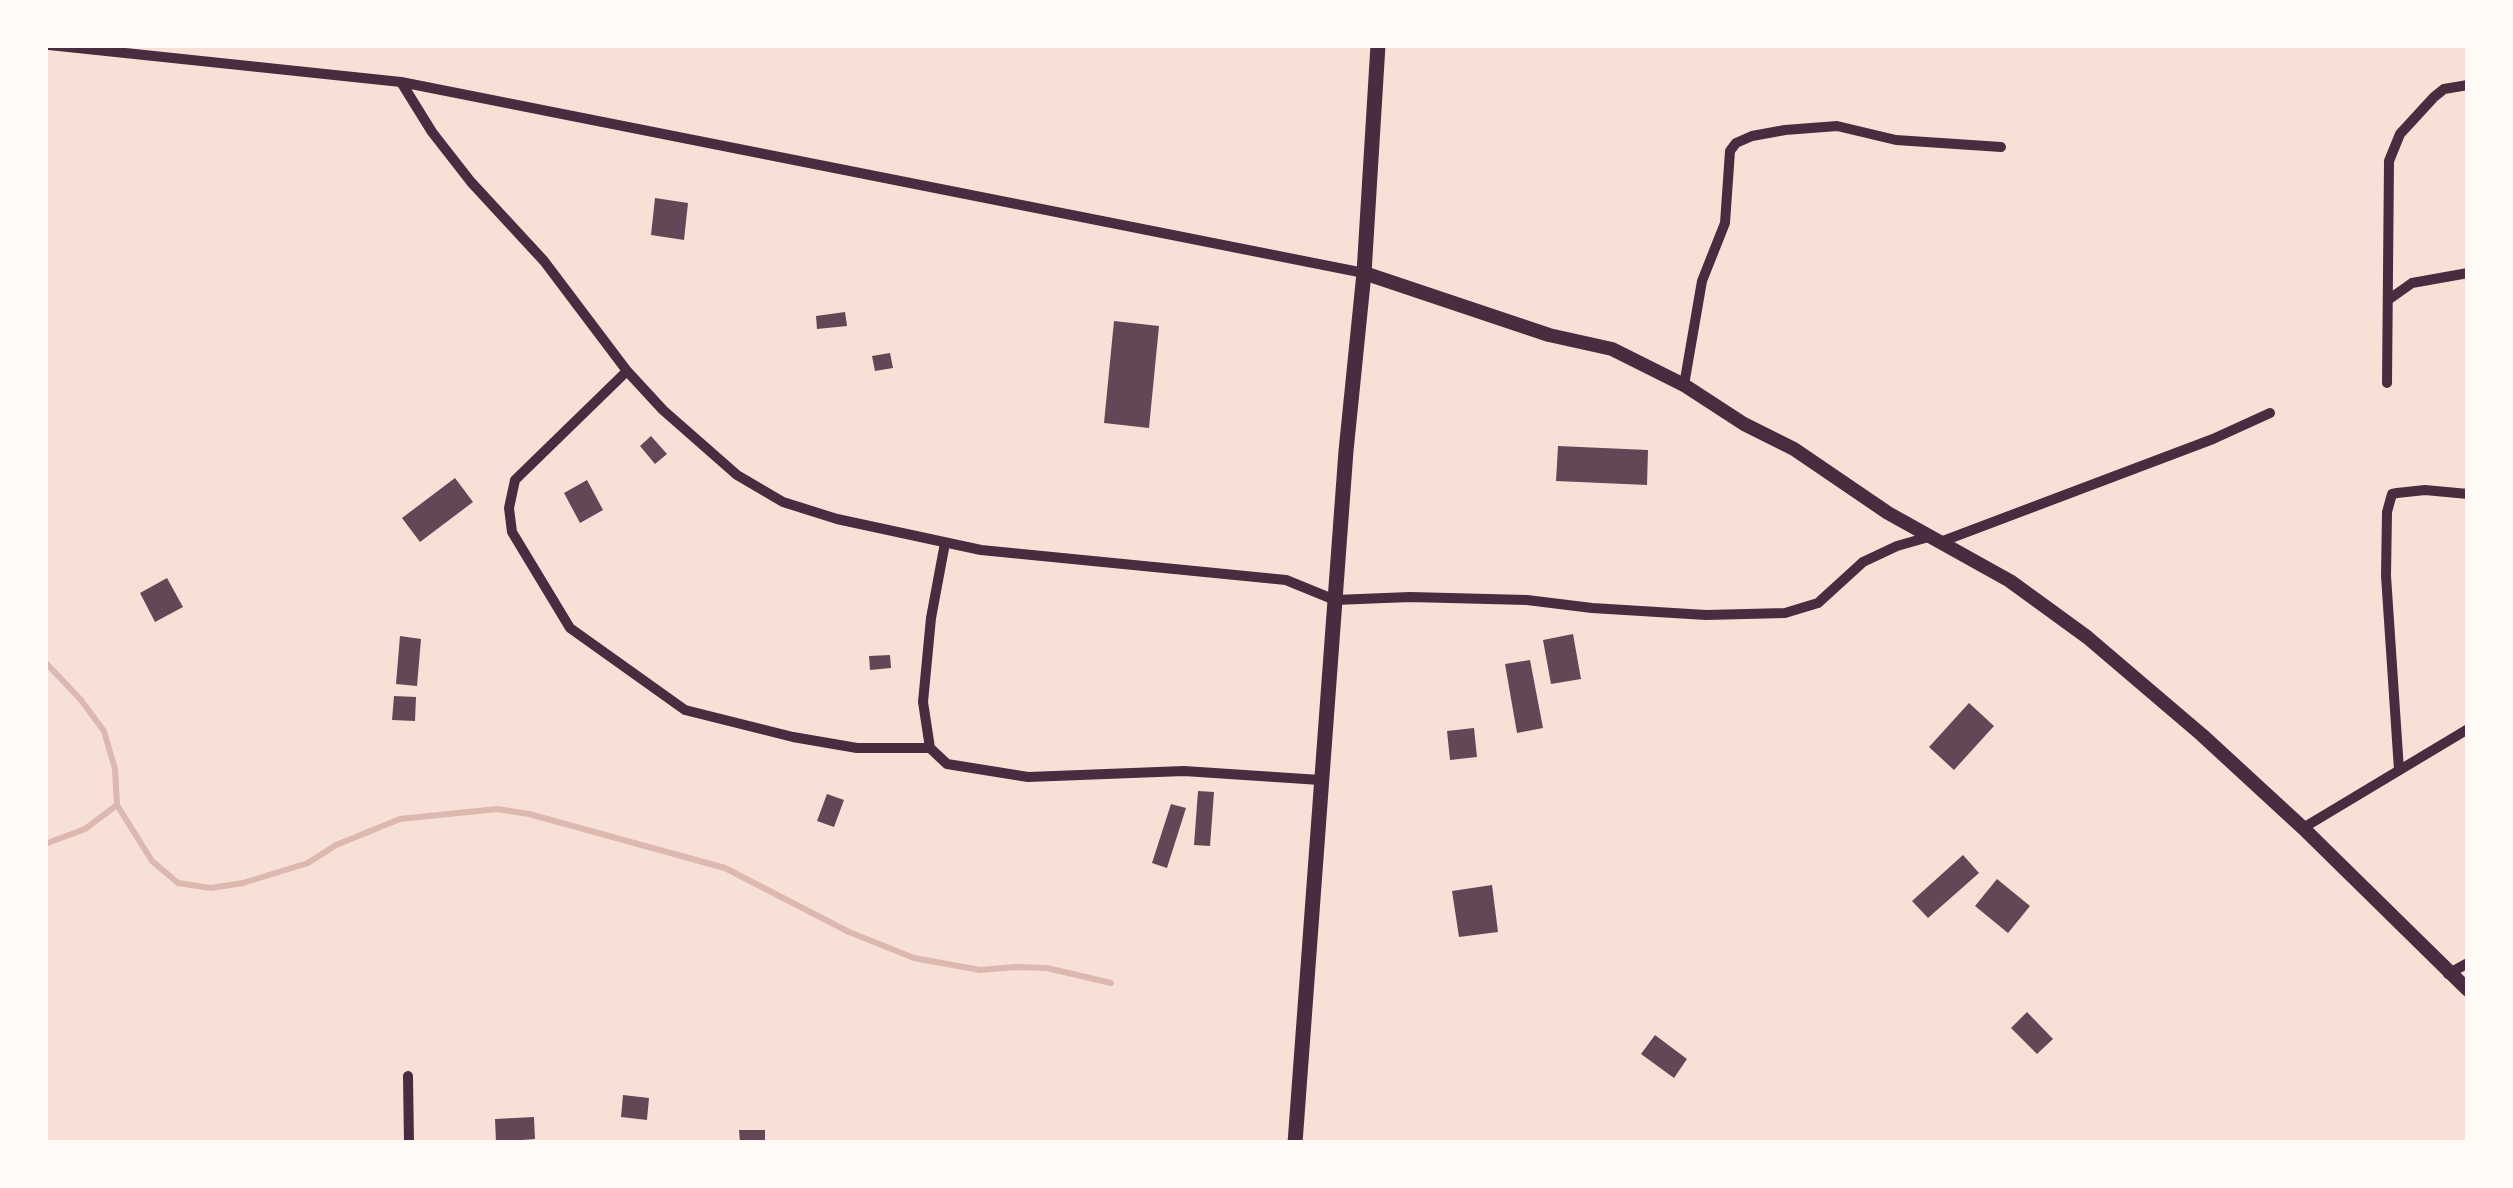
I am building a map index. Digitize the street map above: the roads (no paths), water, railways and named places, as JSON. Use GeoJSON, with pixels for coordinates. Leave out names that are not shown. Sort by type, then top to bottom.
{"type":"FeatureCollection","features":[{"type":"Feature","properties":{"kind":"highway"},"geometry":{"type":"LineString","coordinates":[[1295,1143],[1320,780],[1364,272],[1378,45]]}},
{"type":"Feature","properties":{"kind":"main road"},"geometry":{"type":"LineString","coordinates":[[1364,272],[1548,336],[1612,349],[1794,449],[1888,513],[2010,581],[2088,636],[2303,828],[2468,990]]}},
{"type":"Feature","properties":{"kind":"street"},"geometry":{"type":"LineString","coordinates":[[48,45],[401,82],[1364,272]]}},
{"type":"Feature","properties":{"kind":"street"},"geometry":{"type":"LineString","coordinates":[[401,82],[442,144],[544,261],[628,371],[699,446],[736,475],[783,502],[945,544],[1286,580],[1335,600],[1410,596],[1527,600],[1706,615],[1785,613],[1818,604],[1863,562],[1897,546],[1938,539],[2213,439],[2270,413]]}},
{"type":"Feature","properties":{"kind":"street"},"geometry":{"type":"LineString","coordinates":[[2387,383],[2389,161],[2400,134],[2434,97],[2444,90],[2468,85]]}},
{"type":"Feature","properties":{"kind":"street"},"geometry":{"type":"LineString","coordinates":[[1684,386],[1705,271],[1725,223],[1730,150],[1736,143],[1785,130],[1837,126],[1896,140],[2001,148]]}},
{"type":"Feature","properties":{"kind":"street"},"geometry":{"type":"LineString","coordinates":[[2388,300],[2412,283],[2468,273]]}},
{"type":"Feature","properties":{"kind":"street"},"geometry":{"type":"LineString","coordinates":[[628,371],[515,480],[509,508],[512,532],[570,628],[685,710],[793,737],[857,748],[930,748]]}},
{"type":"Feature","properties":{"kind":"street"},"geometry":{"type":"LineString","coordinates":[[2399,770],[2386,576],[2387,512],[2392,494],[2397,492],[2468,494]]}},
{"type":"Feature","properties":{"kind":"street"},"geometry":{"type":"LineString","coordinates":[[945,544],[922,702],[930,748],[947,764],[1001,775],[1052,777],[1184,771],[1320,780]]}},
{"type":"Feature","properties":{"kind":"street"},"geometry":{"type":"LineString","coordinates":[[2303,828],[2468,729]]}},
{"type":"Feature","properties":{"kind":"street"},"geometry":{"type":"LineString","coordinates":[[2448,974],[2468,963]]}},
{"type":"Feature","properties":{"kind":"street"},"geometry":{"type":"LineString","coordinates":[[408,1076],[410,1143]]}},
{"type":"Feature","properties":{"kind":"waterway"},"geometry":{"type":"LineString","coordinates":[[45,662],[104,731],[115,769],[117,805],[85,829],[45,844]]}},
{"type":"Feature","properties":{"kind":"waterway"},"geometry":{"type":"LineString","coordinates":[[117,805],[152,861],[178,883],[211,888],[243,883],[308,863],[336,845],[400,819],[497,809],[529,814],[725,868],[849,932],[914,958],[980,970],[1047,968],[1111,983]]}}]}
